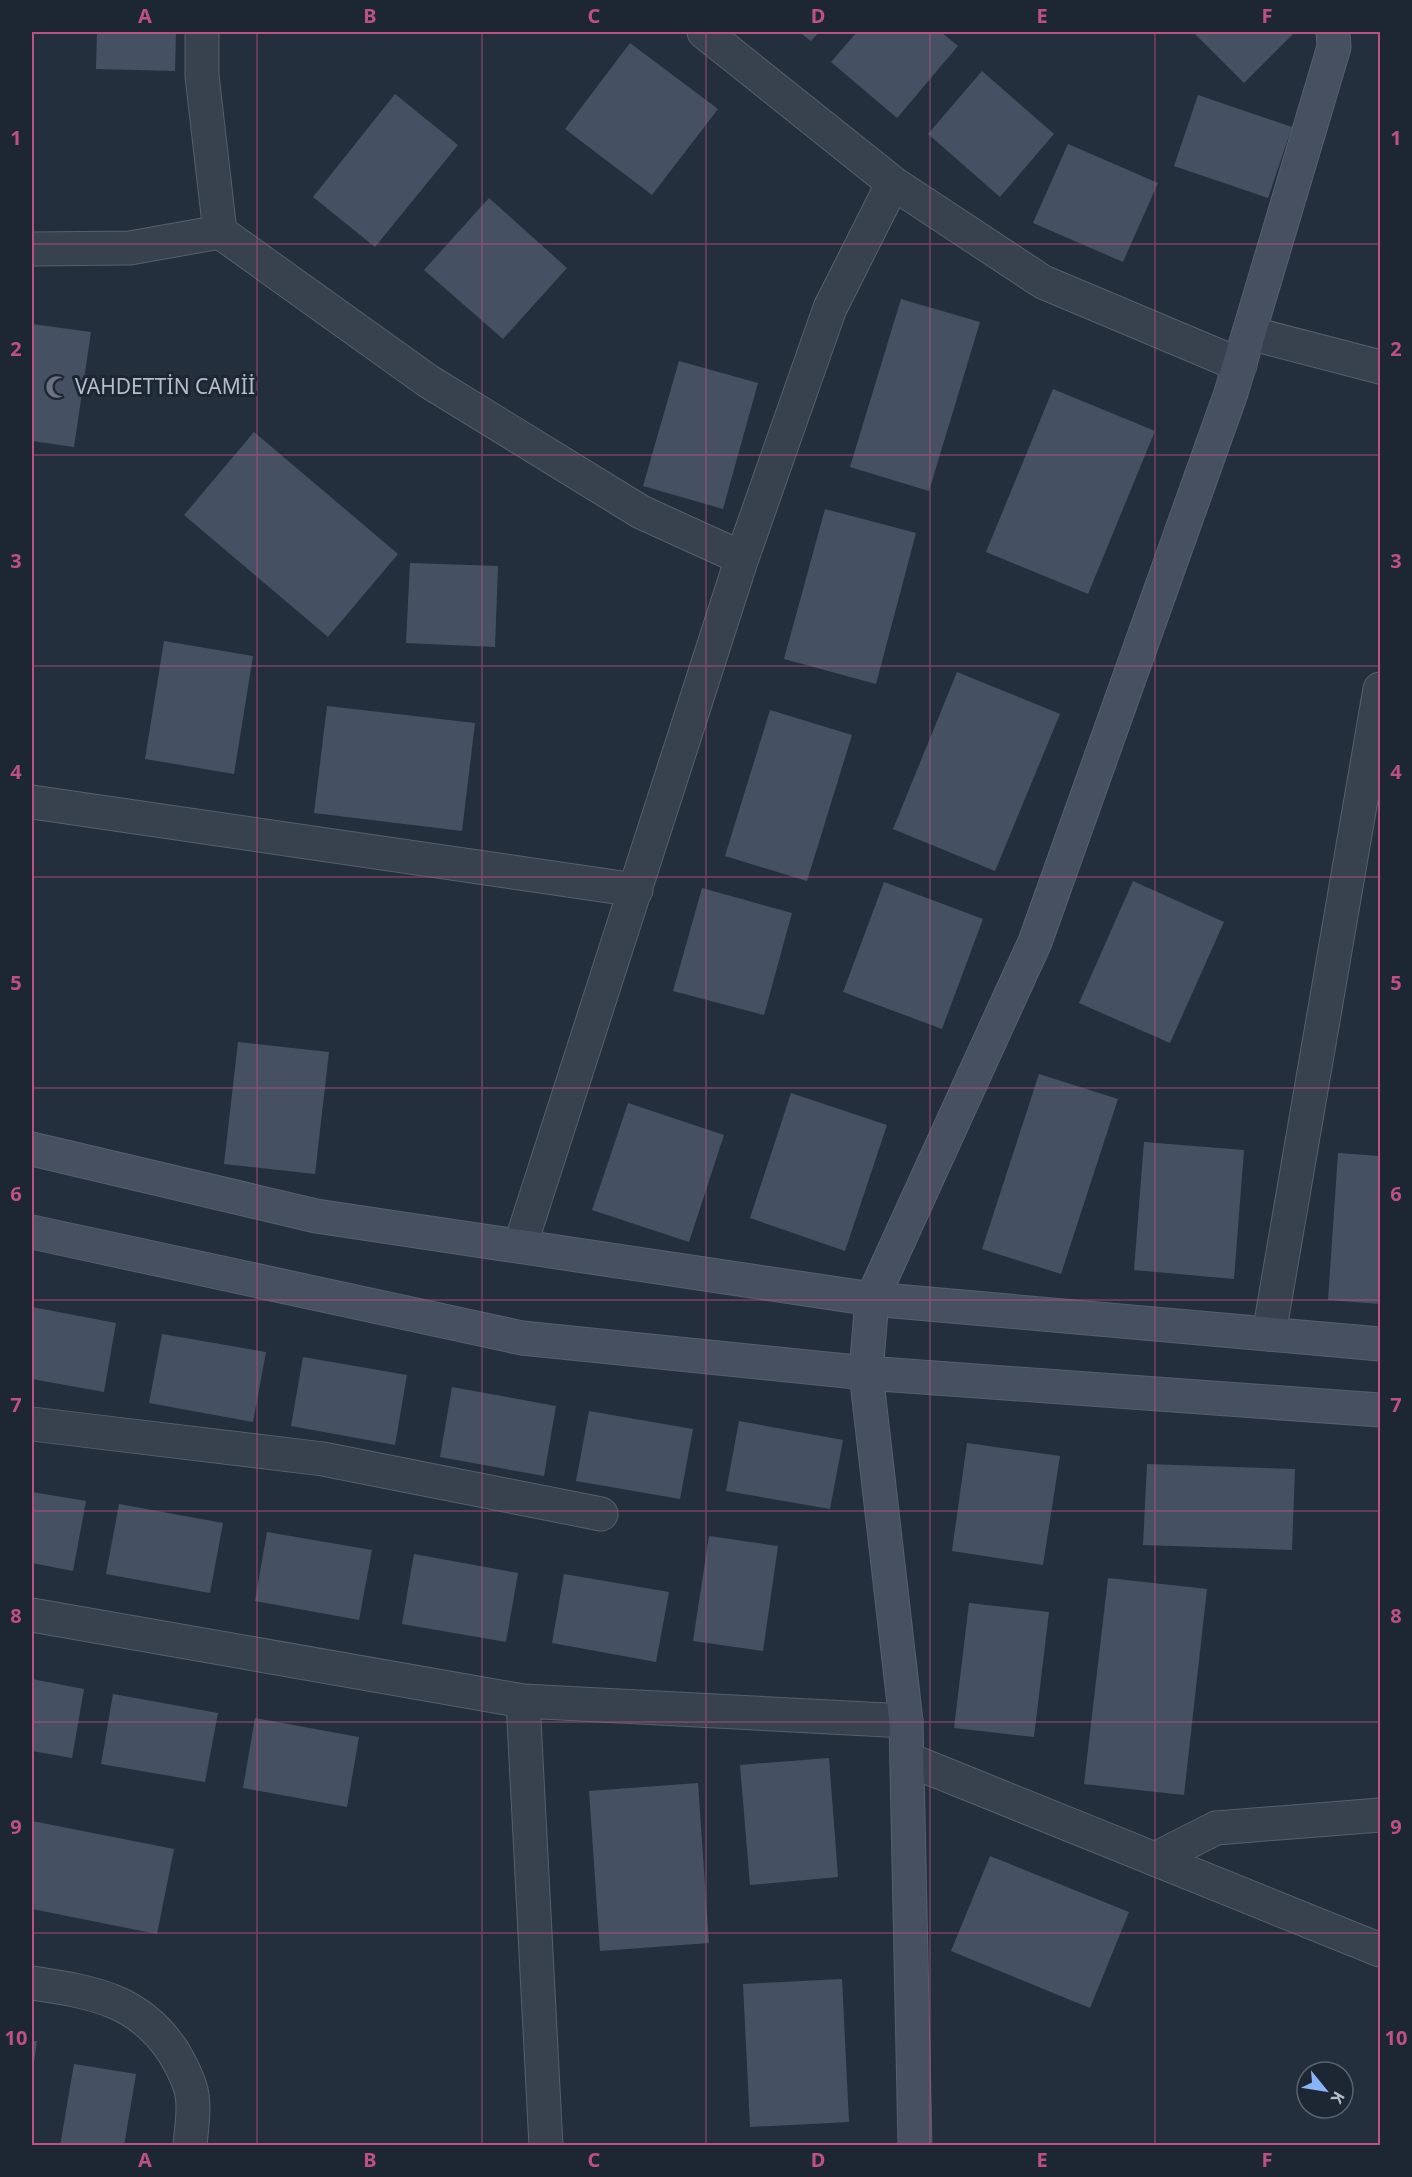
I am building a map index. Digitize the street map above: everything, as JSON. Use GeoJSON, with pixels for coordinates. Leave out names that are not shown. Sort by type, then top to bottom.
{"type":"FeatureCollection","features":[{"type":"Feature","properties":{"kind":"street"},"geometry":{"type":"LineString","coordinates":[[202,32],[202,76],[220,232]]}},
{"type":"Feature","properties":{"kind":"street"},"geometry":{"type":"LineString","coordinates":[[704,32],[893,183],[1043,282],[1240,365]]}},
{"type":"Feature","properties":{"kind":"street"},"geometry":{"type":"LineString","coordinates":[[915,2145],[906,1721],[867,1373],[872,1299],[1035,942],[1240,365],[1334,46],[1333,32]]}},
{"type":"Feature","properties":{"kind":"street"},"geometry":{"type":"LineString","coordinates":[[520,1246],[742,558],[830,308],[893,183]]}},
{"type":"Feature","properties":{"kind":"street"},"geometry":{"type":"LineString","coordinates":[[32,249],[130,248],[220,232],[428,381],[641,512],[742,558]]}},
{"type":"Feature","properties":{"kind":"street"},"geometry":{"type":"LineString","coordinates":[[1249,333],[1380,367]]}},
{"type":"Feature","properties":{"kind":"street"},"geometry":{"type":"LineString","coordinates":[[1269,1334],[1380,689]]}},
{"type":"Feature","properties":{"kind":"street"},"geometry":{"type":"LineString","coordinates":[[32,802],[636,890]]}},
{"type":"Feature","properties":{"kind":"street"},"geometry":{"type":"LineString","coordinates":[[32,1149],[316,1216],[872,1299],[1380,1344]]}},
{"type":"Feature","properties":{"kind":"street"},"geometry":{"type":"LineString","coordinates":[[32,1232],[522,1338],[867,1373],[1380,1410]]}},
{"type":"Feature","properties":{"kind":"street"},"geometry":{"type":"LineString","coordinates":[[32,1424],[323,1459],[601,1514]]}},
{"type":"Feature","properties":{"kind":"street"},"geometry":{"type":"LineString","coordinates":[[32,1615],[523,1701],[906,1721]]}},
{"type":"Feature","properties":{"kind":"street"},"geometry":{"type":"LineString","coordinates":[[523,1701],[546,2145]]}},
{"type":"Feature","properties":{"kind":"street"},"geometry":{"type":"LineString","coordinates":[[907,1759],[1157,1858],[1380,1950]]}},
{"type":"Feature","properties":{"kind":"street"},"geometry":{"type":"LineString","coordinates":[[1157,1858],[1216,1828],[1380,1815]]}},
{"type":"Feature","properties":{"kind":"street"},"geometry":{"type":"LineString","coordinates":[[32,1983],[89,1992],[130,2009],[147,2022],[167,2043],[182,2067],[192,2095],[190,2145]]}},
{"type":"Feature","properties":{"kind":"building"},"geometry":{"type":"Polygon","coordinates":[[[97,32],[176,32],[175,71],[96,69],[97,32]]]}},
{"type":"Feature","properties":{"kind":"building"},"geometry":{"type":"Polygon","coordinates":[[[799,32],[819,32],[811,41],[799,32]]]}},
{"type":"Feature","properties":{"kind":"building"},"geometry":{"type":"Polygon","coordinates":[[[857,32],[941,32],[958,46],[897,118],[831,62],[857,32]]]}},
{"type":"Feature","properties":{"kind":"building"},"geometry":{"type":"Polygon","coordinates":[[[1193,32],[1295,32],[1244,83],[1193,32]]]}},
{"type":"Feature","properties":{"kind":"building"},"geometry":{"type":"Polygon","coordinates":[[[630,43],[718,109],[652,195],[565,129],[630,43]]]}},
{"type":"Feature","properties":{"kind":"building"},"geometry":{"type":"Polygon","coordinates":[[[982,71],[1054,134],[1000,197],[928,134],[982,71]]]}},
{"type":"Feature","properties":{"kind":"building"},"geometry":{"type":"Polygon","coordinates":[[[395,94],[458,145],[375,247],[313,197],[395,94]]]}},
{"type":"Feature","properties":{"kind":"building"},"geometry":{"type":"Polygon","coordinates":[[[1198,95],[1292,127],[1268,198],[1174,166],[1198,95]]]}},
{"type":"Feature","properties":{"kind":"building"},"geometry":{"type":"Polygon","coordinates":[[[1068,144],[1158,183],[1123,262],[1033,223],[1068,144]]]}},
{"type":"Feature","properties":{"kind":"building"},"geometry":{"type":"Polygon","coordinates":[[[489,198],[567,268],[503,339],[424,270],[489,198]]]}},
{"type":"Feature","properties":{"kind":"building"},"geometry":{"type":"Polygon","coordinates":[[[901,299],[980,322],[929,491],[850,467],[901,299]]]}},
{"type":"Feature","properties":{"kind":"building","name":"VAHDETTİN CAMİİ"},"geometry":{"type":"Polygon","coordinates":[[[32,324],[91,332],[74,447],[32,441],[32,324]]]}},
{"type":"Feature","properties":{"kind":"building"},"geometry":{"type":"Polygon","coordinates":[[[679,361],[758,383],[723,509],[643,486],[679,361]]]}},
{"type":"Feature","properties":{"kind":"building"},"geometry":{"type":"Polygon","coordinates":[[[1053,389],[1155,431],[1088,594],[986,552],[1053,389]]]}},
{"type":"Feature","properties":{"kind":"building"},"geometry":{"type":"Polygon","coordinates":[[[254,432],[398,554],[328,637],[184,515],[254,432]]]}},
{"type":"Feature","properties":{"kind":"building"},"geometry":{"type":"Polygon","coordinates":[[[825,509],[916,533],[876,684],[784,659],[825,509]]]}},
{"type":"Feature","properties":{"kind":"building"},"geometry":{"type":"Polygon","coordinates":[[[410,563],[498,566],[495,647],[406,643],[410,563]]]}},
{"type":"Feature","properties":{"kind":"building"},"geometry":{"type":"Polygon","coordinates":[[[164,641],[253,656],[234,774],[145,759],[164,641]]]}},
{"type":"Feature","properties":{"kind":"building"},"geometry":{"type":"Polygon","coordinates":[[[957,672],[1060,714],[995,871],[893,829],[957,672]]]}},
{"type":"Feature","properties":{"kind":"building"},"geometry":{"type":"Polygon","coordinates":[[[327,706],[475,723],[462,831],[314,813],[327,706]]]}},
{"type":"Feature","properties":{"kind":"building"},"geometry":{"type":"Polygon","coordinates":[[[770,710],[852,735],[807,881],[725,856],[770,710]]]}},
{"type":"Feature","properties":{"kind":"building"},"geometry":{"type":"Polygon","coordinates":[[[1133,881],[1224,922],[1170,1043],[1079,1003],[1133,881]]]}},
{"type":"Feature","properties":{"kind":"building"},"geometry":{"type":"Polygon","coordinates":[[[884,882],[983,919],[942,1029],[843,992],[884,882]]]}},
{"type":"Feature","properties":{"kind":"building"},"geometry":{"type":"Polygon","coordinates":[[[702,888],[792,913],[764,1015],[673,991],[702,888]]]}},
{"type":"Feature","properties":{"kind":"building"},"geometry":{"type":"Polygon","coordinates":[[[238,1042],[329,1052],[315,1174],[224,1164],[238,1042]]]}},
{"type":"Feature","properties":{"kind":"building"},"geometry":{"type":"Polygon","coordinates":[[[1039,1074],[1118,1099],[1061,1274],[982,1249],[1039,1074]]]}},
{"type":"Feature","properties":{"kind":"building"},"geometry":{"type":"Polygon","coordinates":[[[791,1093],[887,1125],[845,1251],[750,1218],[791,1093]]]}},
{"type":"Feature","properties":{"kind":"building"},"geometry":{"type":"Polygon","coordinates":[[[628,1103],[724,1135],[689,1242],[592,1210],[628,1103]]]}},
{"type":"Feature","properties":{"kind":"building"},"geometry":{"type":"Polygon","coordinates":[[[1144,1142],[1244,1150],[1234,1279],[1134,1270],[1144,1142]]]}},
{"type":"Feature","properties":{"kind":"building"},"geometry":{"type":"Polygon","coordinates":[[[1338,1153],[1380,1156],[1380,1304],[1328,1300],[1338,1153]]]}},
{"type":"Feature","properties":{"kind":"building"},"geometry":{"type":"Polygon","coordinates":[[[32,1307],[116,1323],[104,1392],[32,1379],[32,1307]]]}},
{"type":"Feature","properties":{"kind":"building"},"geometry":{"type":"Polygon","coordinates":[[[162,1334],[266,1352],[253,1422],[149,1403],[162,1334]]]}},
{"type":"Feature","properties":{"kind":"building"},"geometry":{"type":"Polygon","coordinates":[[[303,1357],[407,1375],[395,1445],[291,1426],[303,1357]]]}},
{"type":"Feature","properties":{"kind":"building"},"geometry":{"type":"Polygon","coordinates":[[[452,1387],[556,1406],[544,1476],[440,1457],[452,1387]]]}},
{"type":"Feature","properties":{"kind":"building"},"geometry":{"type":"Polygon","coordinates":[[[589,1411],[693,1429],[680,1499],[576,1481],[589,1411]]]}},
{"type":"Feature","properties":{"kind":"building"},"geometry":{"type":"Polygon","coordinates":[[[739,1421],[843,1440],[830,1509],[726,1491],[739,1421]]]}},
{"type":"Feature","properties":{"kind":"building"},"geometry":{"type":"Polygon","coordinates":[[[967,1443],[1060,1456],[1043,1565],[952,1551],[967,1443]]]}},
{"type":"Feature","properties":{"kind":"building"},"geometry":{"type":"Polygon","coordinates":[[[1147,1464],[1295,1469],[1292,1550],[1143,1545],[1147,1464]]]}},
{"type":"Feature","properties":{"kind":"building"},"geometry":{"type":"Polygon","coordinates":[[[32,1492],[86,1501],[73,1571],[32,1563],[32,1492]]]}},
{"type":"Feature","properties":{"kind":"building"},"geometry":{"type":"Polygon","coordinates":[[[119,1504],[223,1523],[210,1593],[106,1574],[119,1504]]]}},
{"type":"Feature","properties":{"kind":"building"},"geometry":{"type":"Polygon","coordinates":[[[267,1532],[372,1550],[359,1620],[255,1601],[267,1532]]]}},
{"type":"Feature","properties":{"kind":"building"},"geometry":{"type":"Polygon","coordinates":[[[709,1536],[778,1546],[763,1651],[693,1641],[709,1536]]]}},
{"type":"Feature","properties":{"kind":"building"},"geometry":{"type":"Polygon","coordinates":[[[414,1554],[518,1573],[506,1642],[402,1624],[414,1554]]]}},
{"type":"Feature","properties":{"kind":"building"},"geometry":{"type":"Polygon","coordinates":[[[564,1574],[669,1592],[656,1662],[552,1643],[564,1574]]]}},
{"type":"Feature","properties":{"kind":"building"},"geometry":{"type":"Polygon","coordinates":[[[1108,1578],[1207,1589],[1184,1795],[1084,1784],[1108,1578]]]}},
{"type":"Feature","properties":{"kind":"building"},"geometry":{"type":"Polygon","coordinates":[[[969,1603],[1049,1612],[1034,1737],[954,1728],[969,1603]]]}},
{"type":"Feature","properties":{"kind":"building"},"geometry":{"type":"Polygon","coordinates":[[[32,1679],[84,1689],[72,1758],[32,1751],[32,1679]]]}},
{"type":"Feature","properties":{"kind":"building"},"geometry":{"type":"Polygon","coordinates":[[[113,1694],[218,1713],[205,1782],[101,1764],[113,1694]]]}},
{"type":"Feature","properties":{"kind":"building"},"geometry":{"type":"Polygon","coordinates":[[[255,1718],[359,1737],[347,1807],[243,1788],[255,1718]]]}},
{"type":"Feature","properties":{"kind":"building"},"geometry":{"type":"Polygon","coordinates":[[[829,1758],[838,1877],[750,1885],[740,1765],[829,1758]]]}},
{"type":"Feature","properties":{"kind":"building"},"geometry":{"type":"Polygon","coordinates":[[[698,1783],[709,1943],[600,1951],[589,1791],[698,1783]]]}},
{"type":"Feature","properties":{"kind":"building"},"geometry":{"type":"Polygon","coordinates":[[[32,1821],[174,1849],[157,1934],[32,1909],[32,1821]]]}},
{"type":"Feature","properties":{"kind":"building"},"geometry":{"type":"Polygon","coordinates":[[[990,1856],[1129,1912],[1090,2008],[951,1951],[990,1856]]]}},
{"type":"Feature","properties":{"kind":"building"},"geometry":{"type":"Polygon","coordinates":[[[842,1979],[849,2122],[750,2127],[743,1984],[842,1979]]]}},
{"type":"Feature","properties":{"kind":"building"},"geometry":{"type":"Polygon","coordinates":[[[32,2041],[37,2041],[33,2069],[32,2069],[32,2041]]]}},
{"type":"Feature","properties":{"kind":"building"},"geometry":{"type":"Polygon","coordinates":[[[74,2064],[136,2074],[124,2146],[60,2146],[74,2064]]]}},
{"type":"Feature","properties":{"kind":"place","name":"VAHDETTİN CAMİİ"},"geometry":{"type":"Point","coordinates":[57,387]}}]}
